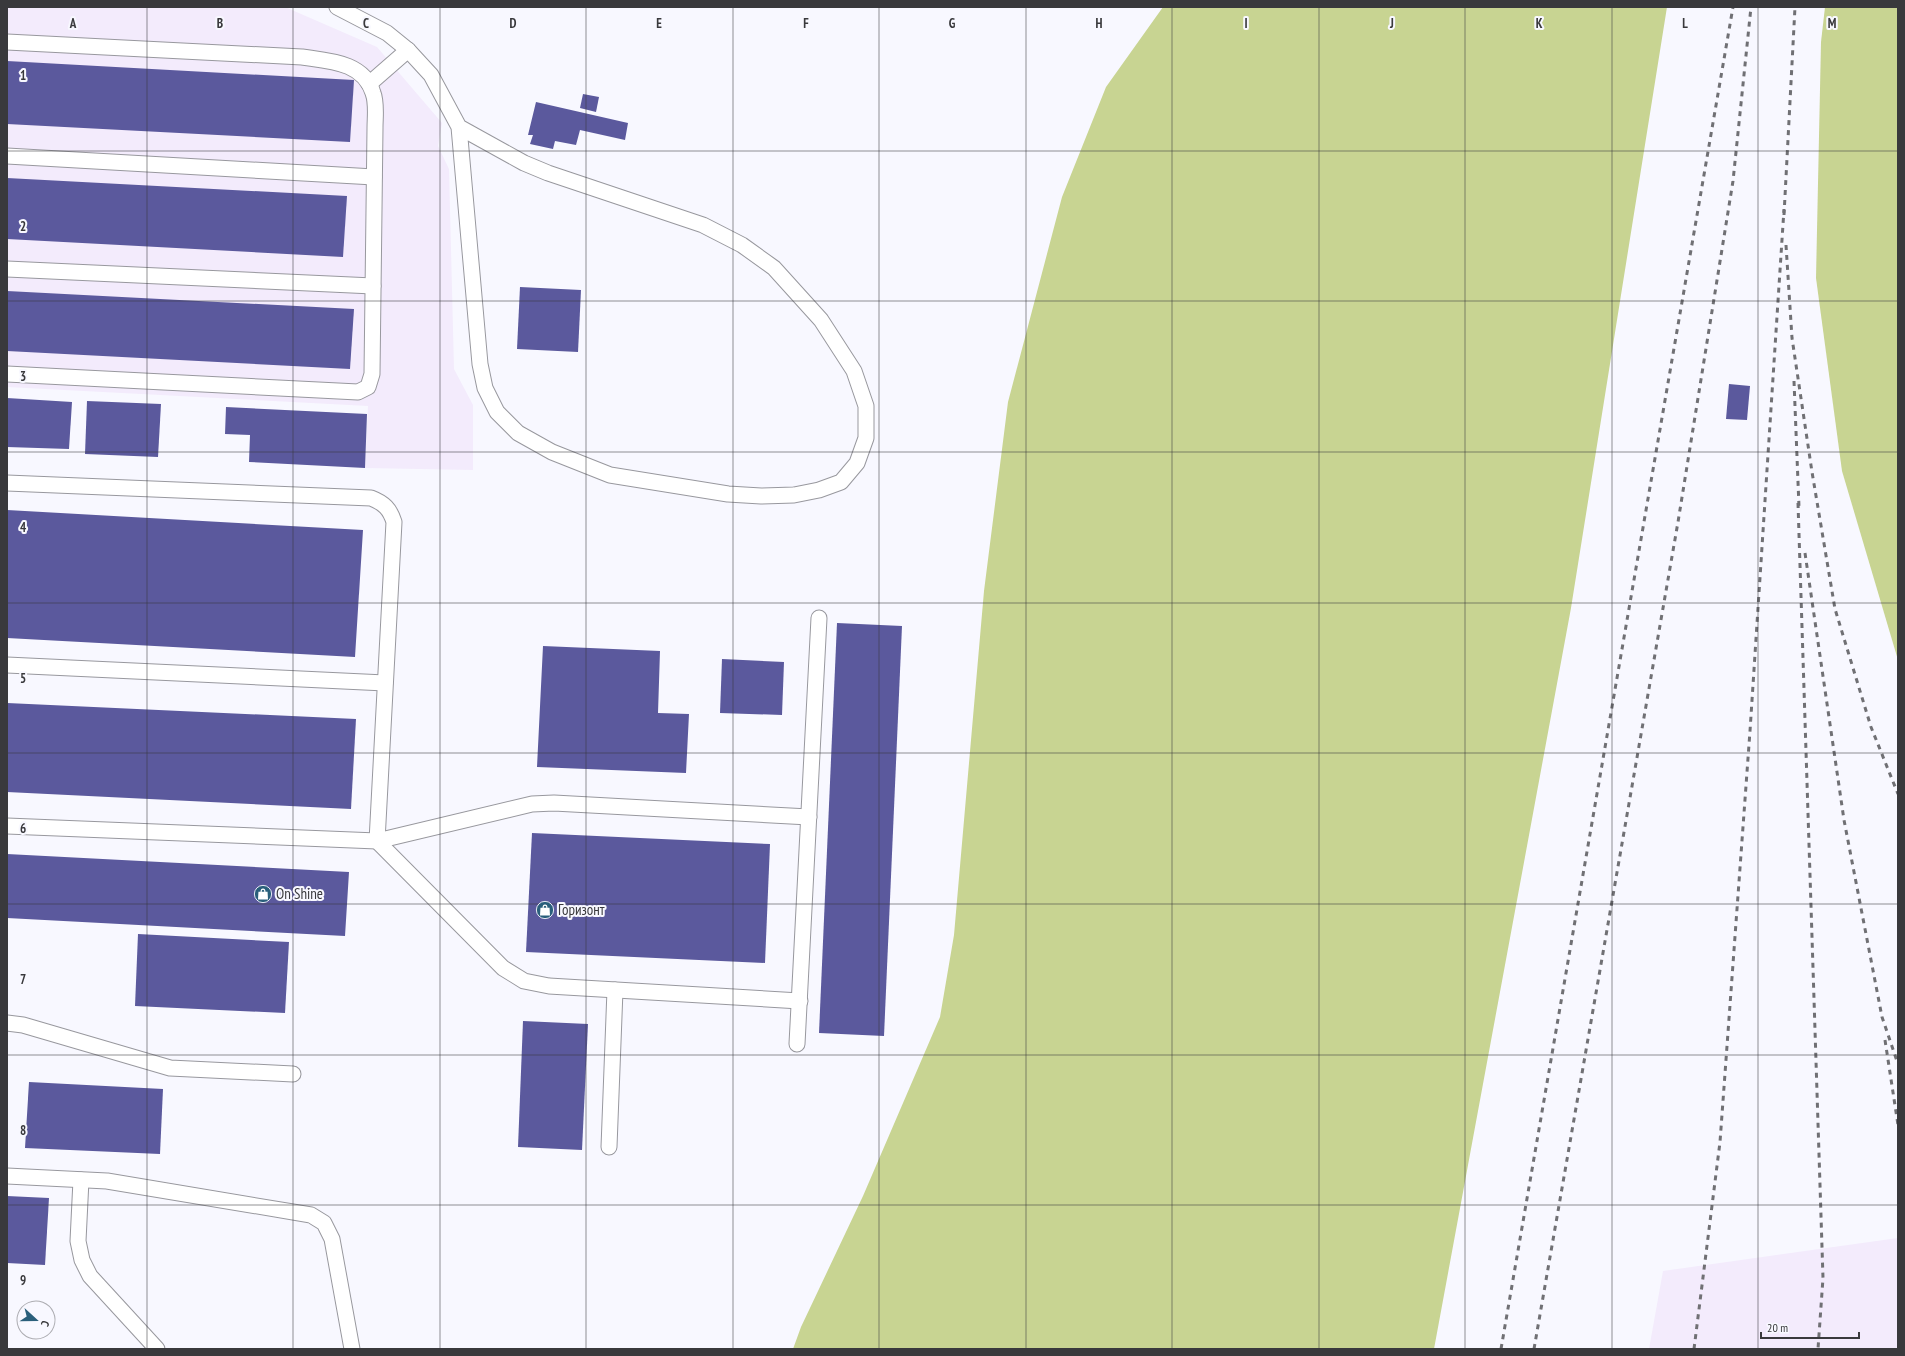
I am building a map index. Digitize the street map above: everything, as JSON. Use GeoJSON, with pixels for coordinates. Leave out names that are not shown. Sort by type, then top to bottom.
{"type":"FeatureCollection","features":[{"type":"Feature","properties":{"kind":"lane"},"geometry":{"type":"LineString","coordinates":[[337,7],[388,33],[408,50],[431,75],[459,127],[480,364],[485,388],[496,412],[518,433],[552,452],[610,475],[728,494],[761,496],[794,495],[819,490],[841,482],[857,463],[866,438],[866,406],[854,372],[821,320],[774,268],[742,245],[703,225],[548,173],[524,163],[459,127]]}},
{"type":"Feature","properties":{"kind":"lane"},"geometry":{"type":"LineString","coordinates":[[7,42],[302,57],[332,61],[346,65],[355,70],[369,84],[374,94],[375,102],[372,374],[368,388],[358,392],[7,374]]}},
{"type":"Feature","properties":{"kind":"lane"},"geometry":{"type":"LineString","coordinates":[[369,84],[408,50]]}},
{"type":"Feature","properties":{"kind":"lane"},"geometry":{"type":"LineString","coordinates":[[7,156],[374,177]]}},
{"type":"Feature","properties":{"kind":"lane"},"geometry":{"type":"LineString","coordinates":[[7,269],[373,286]]}},
{"type":"Feature","properties":{"kind":"lane"},"geometry":{"type":"LineString","coordinates":[[7,482],[371,498],[382,502],[390,511],[394,522],[377,841],[503,968],[524,981],[549,986],[800,1001]]}},
{"type":"Feature","properties":{"kind":"lane"},"geometry":{"type":"LineString","coordinates":[[797,1044],[819,618]]}},
{"type":"Feature","properties":{"kind":"lane"},"geometry":{"type":"LineString","coordinates":[[7,666],[386,683]]}},
{"type":"Feature","properties":{"kind":"lane"},"geometry":{"type":"LineString","coordinates":[[7,826],[377,841],[532,804],[554,803],[809,817]]}},
{"type":"Feature","properties":{"kind":"lane"},"geometry":{"type":"LineString","coordinates":[[609,1148],[615,990]]}},
{"type":"Feature","properties":{"kind":"lane"},"geometry":{"type":"LineString","coordinates":[[7,1023],[23,1025],[170,1068],[293,1074]]}},
{"type":"Feature","properties":{"kind":"lane"},"geometry":{"type":"LineString","coordinates":[[7,1176],[107,1181],[311,1215],[324,1223],[332,1239],[352,1349]]}},
{"type":"Feature","properties":{"kind":"lane"},"geometry":{"type":"LineString","coordinates":[[81,1180],[78,1241],[82,1260],[90,1276],[157,1349]]}},
{"type":"Feature","properties":{"kind":"shaded area"},"geometry":{"type":"Polygon","coordinates":[[[7,7],[285,7],[377,47],[442,123],[438,146],[449,169],[454,369],[473,405],[473,470],[365,468],[368,406],[7,387],[7,7]]]}},
{"type":"Feature","properties":{"kind":"shaded area"},"geometry":{"type":"Polygon","coordinates":[[[1898,1238],[1898,1349],[1649,1349],[1663,1271],[1898,1238]]]}},
{"type":"Feature","properties":{"kind":"green space"},"geometry":{"type":"Polygon","coordinates":[[[1163,7],[1667,7],[1571,608],[1434,1349],[793,1349],[801,1327],[863,1196],[940,1017],[954,935],[984,591],[1008,402],[1062,197],[1106,87],[1163,7]]]}},
{"type":"Feature","properties":{"kind":"green space"},"geometry":{"type":"Polygon","coordinates":[[[1825,7],[1898,7],[1898,660],[1842,471],[1816,278],[1821,42],[1825,7]]]}},
{"type":"Feature","properties":{"kind":"building"},"geometry":{"type":"Polygon","coordinates":[[[7,61],[354,80],[350,142],[7,124],[7,61]]]}},
{"type":"Feature","properties":{"kind":"building"},"geometry":{"type":"Polygon","coordinates":[[[583,94],[599,97],[596,112],[580,108],[583,94]]]}},
{"type":"Feature","properties":{"kind":"building"},"geometry":{"type":"Polygon","coordinates":[[[536,102],[628,123],[625,140],[580,130],[576,145],[555,141],[553,149],[530,144],[533,135],[528,135],[536,102]]]}},
{"type":"Feature","properties":{"kind":"building"},"geometry":{"type":"Polygon","coordinates":[[[7,178],[347,196],[343,257],[7,239],[7,178]]]}},
{"type":"Feature","properties":{"kind":"building"},"geometry":{"type":"Polygon","coordinates":[[[520,287],[581,290],[578,352],[517,349],[520,287]]]}},
{"type":"Feature","properties":{"kind":"building"},"geometry":{"type":"Polygon","coordinates":[[[7,291],[354,309],[350,369],[7,351],[7,291]]]}},
{"type":"Feature","properties":{"kind":"building"},"geometry":{"type":"Polygon","coordinates":[[[1729,384],[1750,386],[1747,420],[1726,419],[1729,384]]]}},
{"type":"Feature","properties":{"kind":"building"},"geometry":{"type":"Polygon","coordinates":[[[7,398],[72,402],[69,449],[7,447],[7,398]]]}},
{"type":"Feature","properties":{"kind":"building"},"geometry":{"type":"Polygon","coordinates":[[[87,401],[161,404],[158,457],[85,454],[87,401]]]}},
{"type":"Feature","properties":{"kind":"building"},"geometry":{"type":"Polygon","coordinates":[[[226,407],[367,414],[365,468],[249,462],[250,435],[225,434],[226,407]]]}},
{"type":"Feature","properties":{"kind":"building"},"geometry":{"type":"Polygon","coordinates":[[[7,510],[363,530],[355,657],[7,638],[7,510]]]}},
{"type":"Feature","properties":{"kind":"building"},"geometry":{"type":"Polygon","coordinates":[[[837,623],[902,626],[884,1036],[819,1033],[837,623]]]}},
{"type":"Feature","properties":{"kind":"building"},"geometry":{"type":"Polygon","coordinates":[[[543,646],[660,651],[658,713],[689,714],[686,773],[537,767],[543,646]]]}},
{"type":"Feature","properties":{"kind":"building"},"geometry":{"type":"Polygon","coordinates":[[[722,659],[784,662],[782,715],[720,713],[722,659]]]}},
{"type":"Feature","properties":{"kind":"building"},"geometry":{"type":"Polygon","coordinates":[[[7,703],[356,719],[351,809],[7,792],[7,703]]]}},
{"type":"Feature","properties":{"kind":"building"},"geometry":{"type":"Polygon","coordinates":[[[532,833],[770,844],[765,963],[526,952],[532,833]]]}},
{"type":"Feature","properties":{"kind":"building"},"geometry":{"type":"Polygon","coordinates":[[[7,854],[349,872],[345,936],[7,918],[7,854]]]}},
{"type":"Feature","properties":{"kind":"building"},"geometry":{"type":"Polygon","coordinates":[[[138,934],[289,942],[285,1013],[135,1006],[138,934]]]}},
{"type":"Feature","properties":{"kind":"building"},"geometry":{"type":"Polygon","coordinates":[[[523,1021],[588,1024],[582,1150],[518,1147],[523,1021]]]}},
{"type":"Feature","properties":{"kind":"building"},"geometry":{"type":"Polygon","coordinates":[[[29,1082],[163,1089],[160,1154],[25,1148],[29,1082]]]}},
{"type":"Feature","properties":{"kind":"building"},"geometry":{"type":"Polygon","coordinates":[[[7,1196],[49,1198],[45,1265],[7,1263],[7,1196]]]}},
{"type":"Feature","properties":{"kind":"railway"},"geometry":{"type":"LineString","coordinates":[[1501,1349],[1733,7]]}},
{"type":"Feature","properties":{"kind":"railway"},"geometry":{"type":"LineString","coordinates":[[1534,1349],[1678,522],[1733,181],[1751,7]]}},
{"type":"Feature","properties":{"kind":"railway"},"geometry":{"type":"LineString","coordinates":[[1784,215],[1795,7]]}},
{"type":"Feature","properties":{"kind":"railway"},"geometry":{"type":"LineString","coordinates":[[1694,1349],[1720,1142],[1750,731],[1784,209]]}},
{"type":"Feature","properties":{"kind":"railway"},"geometry":{"type":"LineString","coordinates":[[1786,245],[1792,338],[1812,472],[1835,609],[1871,727],[1898,794]]}},
{"type":"Feature","properties":{"kind":"railway"},"geometry":{"type":"LineString","coordinates":[[1794,381],[1799,507]]}},
{"type":"Feature","properties":{"kind":"railway"},"geometry":{"type":"LineString","coordinates":[[1798,503],[1823,1278],[1818,1349]]}},
{"type":"Feature","properties":{"kind":"railway"},"geometry":{"type":"LineString","coordinates":[[1805,553],[1844,820],[1882,1017],[1898,1064]]}},
{"type":"Feature","properties":{"kind":"railway"},"geometry":{"type":"LineString","coordinates":[[1885,1040],[1898,1125]]}},
{"type":"Feature","properties":{"kind":"place","name":"On Shine"},"geometry":{"type":"Point","coordinates":[263,894]}},
{"type":"Feature","properties":{"kind":"place","name":"Горизонт"},"geometry":{"type":"Point","coordinates":[545,910]}}]}
